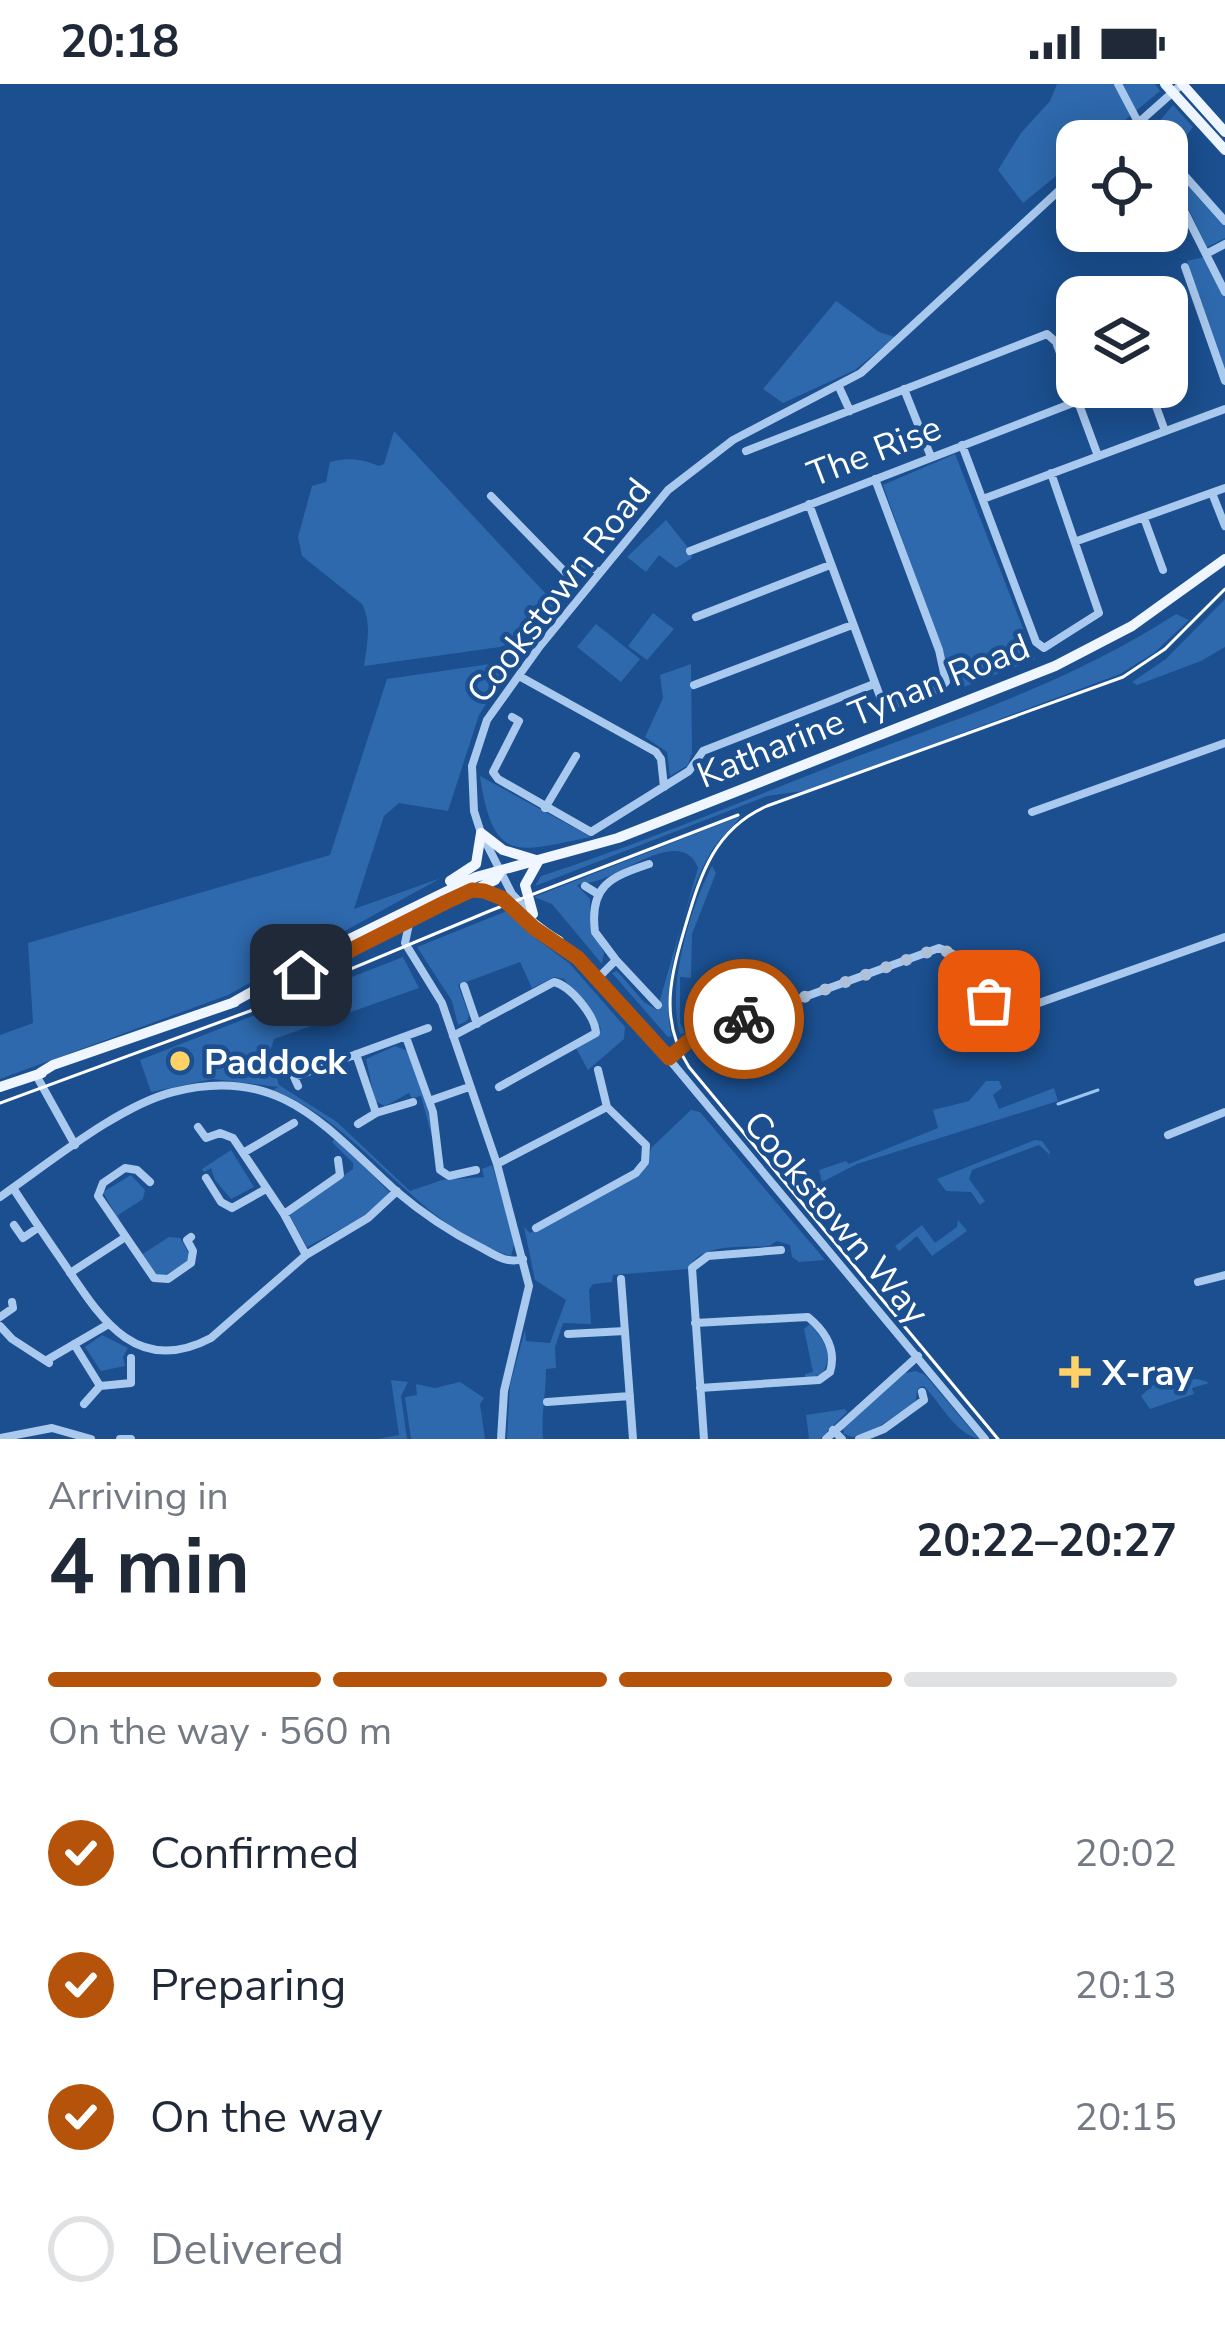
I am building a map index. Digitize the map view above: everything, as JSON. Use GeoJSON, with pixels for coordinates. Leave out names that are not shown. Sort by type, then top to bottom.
{"type":"FeatureCollection","features":[{"type":"Feature","properties":{"kind":"main road"},"geometry":{"type":"LineString","coordinates":[[1176,86],[1225,132]]}},
{"type":"Feature","properties":{"kind":"main road"},"geometry":{"type":"LineString","coordinates":[[1176,86],[1225,150]]}},
{"type":"Feature","properties":{"kind":"main road","name":"Katharine Tynan Road"},"geometry":{"type":"LineString","coordinates":[[230,1004],[476,877],[662,821],[1055,667],[1132,626],[1225,559]]}},
{"type":"Feature","properties":{"kind":"main road"},"geometry":{"type":"LineString","coordinates":[[411,914],[423,894],[472,869],[478,860],[481,833],[507,852],[539,860],[525,885],[532,914]]}},
{"type":"Feature","properties":{"kind":"main road","name":"Katharine Tynan Road"},"geometry":{"type":"LineString","coordinates":[[0,1088],[61,1070],[301,975],[379,936],[411,914],[495,880],[500,872]]}},
{"type":"Feature","properties":{"kind":"main road"},"geometry":{"type":"LineString","coordinates":[[472,890],[502,898],[534,928],[559,941]]}},
{"type":"Feature","properties":{"kind":"street"},"geometry":{"type":"LineString","coordinates":[[1118,84],[1137,120]]}},
{"type":"Feature","properties":{"kind":"street"},"geometry":{"type":"LineString","coordinates":[[1143,120],[1176,86]]}},
{"type":"Feature","properties":{"kind":"street"},"geometry":{"type":"LineString","coordinates":[[1188,179],[1225,221]]}},
{"type":"Feature","properties":{"kind":"street","name":"Cookstown Road"},"geometry":{"type":"LineString","coordinates":[[500,872],[481,833],[472,789],[476,751],[487,720],[598,572],[668,490],[718,450],[839,387],[880,358],[1056,194]]}},
{"type":"Feature","properties":{"kind":"street"},"geometry":{"type":"LineString","coordinates":[[1188,218],[1225,292]]}},
{"type":"Feature","properties":{"kind":"street"},"geometry":{"type":"LineString","coordinates":[[1206,254],[1225,244]]}},
{"type":"Feature","properties":{"kind":"street"},"geometry":{"type":"LineString","coordinates":[[1185,267],[1222,360],[1225,381]]}},
{"type":"Feature","properties":{"kind":"street"},"geometry":{"type":"LineString","coordinates":[[746,451],[1047,334],[1056,342]]}},
{"type":"Feature","properties":{"kind":"street"},"geometry":{"type":"LineString","coordinates":[[839,387],[850,411]]}},
{"type":"Feature","properties":{"kind":"street"},"geometry":{"type":"LineString","coordinates":[[904,389],[932,457]]}},
{"type":"Feature","properties":{"kind":"street","name":"The Rise"},"geometry":{"type":"LineString","coordinates":[[690,551],[1057,408]]}},
{"type":"Feature","properties":{"kind":"street"},"geometry":{"type":"LineString","coordinates":[[1081,408],[1098,456]]}},
{"type":"Feature","properties":{"kind":"street"},"geometry":{"type":"LineString","coordinates":[[1157,408],[1165,431]]}},
{"type":"Feature","properties":{"kind":"street"},"geometry":{"type":"LineString","coordinates":[[983,499],[1225,409]]}},
{"type":"Feature","properties":{"kind":"street"},"geometry":{"type":"LineString","coordinates":[[962,445],[1039,647],[1074,632],[1096,616],[1099,607],[1051,473]]}},
{"type":"Feature","properties":{"kind":"street"},"geometry":{"type":"LineString","coordinates":[[809,504],[880,699],[894,706],[944,687],[946,677],[875,478]]}},
{"type":"Feature","properties":{"kind":"street"},"geometry":{"type":"LineString","coordinates":[[1077,541],[1225,488]]}},
{"type":"Feature","properties":{"kind":"street"},"geometry":{"type":"LineString","coordinates":[[1212,493],[1225,526]]}},
{"type":"Feature","properties":{"kind":"street"},"geometry":{"type":"LineString","coordinates":[[491,496],[565,572],[588,562],[598,572]]}},
{"type":"Feature","properties":{"kind":"street"},"geometry":{"type":"LineString","coordinates":[[1144,518],[1163,570]]}},
{"type":"Feature","properties":{"kind":"street"},"geometry":{"type":"LineString","coordinates":[[696,617],[830,565]]}},
{"type":"Feature","properties":{"kind":"street"},"geometry":{"type":"LineString","coordinates":[[694,685],[852,625]]}},
{"type":"Feature","properties":{"kind":"street"},"geometry":{"type":"LineString","coordinates":[[519,676],[656,752],[664,788]]}},
{"type":"Feature","properties":{"kind":"street"},"geometry":{"type":"LineString","coordinates":[[512,717],[519,721],[493,772],[591,832],[688,771],[703,751],[874,685]]}},
{"type":"Feature","properties":{"kind":"street"},"geometry":{"type":"LineString","coordinates":[[1032,812],[1225,742]]}},
{"type":"Feature","properties":{"kind":"street"},"geometry":{"type":"LineString","coordinates":[[545,808],[576,756]]}},
{"type":"Feature","properties":{"kind":"street"},"geometry":{"type":"LineString","coordinates":[[649,863],[614,878],[598,894],[595,932],[658,1005]]}},
{"type":"Feature","properties":{"kind":"street","name":"Cookstown Way"},"geometry":{"type":"LineString","coordinates":[[500,872],[514,897],[599,977],[669,1058],[985,1439]]}},
{"type":"Feature","properties":{"kind":"street"},"geometry":{"type":"LineString","coordinates":[[585,886],[598,894]]}},
{"type":"Feature","properties":{"kind":"street"},"geometry":{"type":"LineString","coordinates":[[411,914],[405,943],[440,999],[497,1164],[530,1286],[504,1391],[501,1439]]}},
{"type":"Feature","properties":{"kind":"street"},"geometry":{"type":"LineString","coordinates":[[379,936],[405,943]]}},
{"type":"Feature","properties":{"kind":"street"},"geometry":{"type":"LineString","coordinates":[[669,1058],[692,1038],[939,948],[965,960],[989,1001],[1019,1010],[1225,937]]}},
{"type":"Feature","properties":{"kind":"street"},"geometry":{"type":"LineString","coordinates":[[599,977],[616,960]]}},
{"type":"Feature","properties":{"kind":"street"},"geometry":{"type":"LineString","coordinates":[[453,1036],[558,982],[595,1023],[596,1033],[499,1087]]}},
{"type":"Feature","properties":{"kind":"street"},"geometry":{"type":"LineString","coordinates":[[464,986],[477,1024]]}},
{"type":"Feature","properties":{"kind":"street"},"geometry":{"type":"LineString","coordinates":[[298,1085],[294,1077],[428,1028]]}},
{"type":"Feature","properties":{"kind":"street"},"geometry":{"type":"LineString","coordinates":[[406,1036],[429,1101],[440,1170],[449,1176],[476,1170]]}},
{"type":"Feature","properties":{"kind":"street"},"geometry":{"type":"LineString","coordinates":[[356,1054],[376,1113]]}},
{"type":"Feature","properties":{"kind":"street"},"geometry":{"type":"LineString","coordinates":[[536,1228],[642,1168],[646,1145],[607,1107],[598,1070]]}},
{"type":"Feature","properties":{"kind":"street"},"geometry":{"type":"LineString","coordinates":[[38,1074],[75,1145]]}},
{"type":"Feature","properties":{"kind":"street"},"geometry":{"type":"LineString","coordinates":[[429,1101],[469,1087]]}},
{"type":"Feature","properties":{"kind":"street"},"geometry":{"type":"LineString","coordinates":[[0,1197],[144,1103],[174,1091],[250,1088],[314,1114],[397,1191],[463,1238],[507,1261],[523,1259]]}},
{"type":"Feature","properties":{"kind":"street"},"geometry":{"type":"LineString","coordinates":[[358,1124],[413,1102]]}},
{"type":"Feature","properties":{"kind":"street"},"geometry":{"type":"LineString","coordinates":[[497,1164],[607,1107]]}},
{"type":"Feature","properties":{"kind":"street"},"geometry":{"type":"LineString","coordinates":[[1168,1135],[1225,1112]]}},
{"type":"Feature","properties":{"kind":"street"},"geometry":{"type":"LineString","coordinates":[[243,1153],[294,1123]]}},
{"type":"Feature","properties":{"kind":"street"},"geometry":{"type":"LineString","coordinates":[[198,1127],[206,1138],[228,1134],[284,1214],[306,1255]]}},
{"type":"Feature","properties":{"kind":"street"},"geometry":{"type":"LineString","coordinates":[[284,1214],[340,1175],[338,1160]]}},
{"type":"Feature","properties":{"kind":"street"},"geometry":{"type":"LineString","coordinates":[[150,1182],[137,1170],[125,1168],[100,1186],[100,1200],[152,1276],[165,1280],[191,1263],[193,1251],[187,1240],[191,1237]]}},
{"type":"Feature","properties":{"kind":"street"},"geometry":{"type":"LineString","coordinates":[[206,1178],[221,1202],[232,1208],[266,1189]]}},
{"type":"Feature","properties":{"kind":"street"},"geometry":{"type":"LineString","coordinates":[[13,1188],[107,1325],[141,1346],[170,1350],[196,1345],[230,1324],[306,1255],[368,1218],[397,1191]]}},
{"type":"Feature","properties":{"kind":"street"},"geometry":{"type":"LineString","coordinates":[[14,1225],[23,1238],[39,1227]]}},
{"type":"Feature","properties":{"kind":"street"},"geometry":{"type":"LineString","coordinates":[[70,1273],[125,1238]]}},
{"type":"Feature","properties":{"kind":"street"},"geometry":{"type":"LineString","coordinates":[[704,1439],[692,1275],[701,1258],[781,1250]]}},
{"type":"Feature","properties":{"kind":"street"},"geometry":{"type":"LineString","coordinates":[[1198,1282],[1225,1276]]}},
{"type":"Feature","properties":{"kind":"street"},"geometry":{"type":"LineString","coordinates":[[621,1279],[633,1439]]}},
{"type":"Feature","properties":{"kind":"street"},"geometry":{"type":"LineString","coordinates":[[12,1302],[13,1308],[0,1322],[12,1340],[49,1362],[107,1325]]}},
{"type":"Feature","properties":{"kind":"street"},"geometry":{"type":"LineString","coordinates":[[695,1323],[805,1317],[826,1336],[832,1353],[830,1372],[820,1380],[700,1388]]}},
{"type":"Feature","properties":{"kind":"street"},"geometry":{"type":"LineString","coordinates":[[568,1334],[625,1331]]}},
{"type":"Feature","properties":{"kind":"street"},"geometry":{"type":"LineString","coordinates":[[74,1345],[100,1385]]}},
{"type":"Feature","properties":{"kind":"street"},"geometry":{"type":"LineString","coordinates":[[826,1439],[918,1356]]}},
{"type":"Feature","properties":{"kind":"street"},"geometry":{"type":"LineString","coordinates":[[84,1404],[100,1385],[131,1383],[131,1358]]}},
{"type":"Feature","properties":{"kind":"street"},"geometry":{"type":"LineString","coordinates":[[547,1402],[630,1396]]}},
{"type":"Feature","properties":{"kind":"street"},"geometry":{"type":"LineString","coordinates":[[860,1439],[884,1429],[926,1397]]}},
{"type":"Feature","properties":{"kind":"street"},"geometry":{"type":"LineString","coordinates":[[0,1438],[52,1428],[91,1439]]}},
{"type":"Feature","properties":{"kind":"street"},"geometry":{"type":"LineString","coordinates":[[832,1430],[842,1439]]}},
{"type":"Feature","properties":{"kind":"street"},"geometry":{"type":"LineString","coordinates":[[120,1439],[131,1439]]}},
{"type":"Feature","properties":{"kind":"shaded area"},"geometry":{"type":"Polygon","coordinates":[[[1057,84],[1155,84],[1160,91],[1125,120],[1056,120],[1056,176],[1023,203],[998,170],[1021,133],[1050,101],[1057,84]]]}},
{"type":"Feature","properties":{"kind":"shaded area"},"geometry":{"type":"Polygon","coordinates":[[[1173,105],[1187,120],[1160,120],[1173,105]]]}},
{"type":"Feature","properties":{"kind":"shaded area"},"geometry":{"type":"Polygon","coordinates":[[[1188,178],[1225,226],[1225,238],[1207,247],[1188,208],[1188,178]]]}},
{"type":"Feature","properties":{"kind":"shaded area"},"geometry":{"type":"Polygon","coordinates":[[[1204,257],[1225,298],[1225,370],[1187,261],[1204,257]]]}},
{"type":"Feature","properties":{"kind":"shaded area"},"geometry":{"type":"Polygon","coordinates":[[[836,301],[879,332],[895,337],[855,370],[783,403],[763,389],[836,301]]]}},
{"type":"Feature","properties":{"kind":"shaded area"},"geometry":{"type":"Polygon","coordinates":[[[394,431],[560,609],[544,630],[500,647],[364,666],[368,627],[362,604],[302,556],[298,537],[312,486],[326,482],[330,462],[349,459],[384,464],[394,431]]]}},
{"type":"Feature","properties":{"kind":"shaded area"},"geometry":{"type":"Polygon","coordinates":[[[955,454],[1035,659],[956,690],[883,485],[955,454]]]}},
{"type":"Feature","properties":{"kind":"shaded area"},"geometry":{"type":"Polygon","coordinates":[[[666,520],[692,558],[676,568],[659,555],[646,572],[627,557],[666,520]]]}},
{"type":"Feature","properties":{"kind":"shaded area"},"geometry":{"type":"Polygon","coordinates":[[[1225,599],[1225,647],[1201,661],[1137,685],[1132,682],[1166,659],[1225,599]]]}},
{"type":"Feature","properties":{"kind":"shaded area"},"geometry":{"type":"Polygon","coordinates":[[[653,613],[674,629],[647,660],[628,646],[653,613]]]}},
{"type":"Feature","properties":{"kind":"shaded area"},"geometry":{"type":"Polygon","coordinates":[[[1176,614],[1189,620],[1154,653],[1120,674],[810,790],[767,796],[535,886],[541,876],[1017,696],[1098,659],[1176,614]]]}},
{"type":"Feature","properties":{"kind":"shaded area"},"geometry":{"type":"Polygon","coordinates":[[[596,624],[640,659],[621,682],[577,647],[596,624]]]}},
{"type":"Feature","properties":{"kind":"shaded area"},"geometry":{"type":"Polygon","coordinates":[[[504,662],[506,672],[479,715],[448,811],[399,803],[384,816],[354,909],[441,878],[228,995],[0,1079],[0,1035],[33,1023],[28,943],[330,855],[387,679],[504,662]]]}},
{"type":"Feature","properties":{"kind":"shaded area"},"geometry":{"type":"Polygon","coordinates":[[[691,664],[692,753],[688,765],[670,776],[667,752],[645,737],[663,698],[660,675],[691,664]]]}},
{"type":"Feature","properties":{"kind":"shaded area"},"geometry":{"type":"Polygon","coordinates":[[[480,776],[591,837],[513,846],[492,825],[480,776]]]}},
{"type":"Feature","properties":{"kind":"shaded area"},"geometry":{"type":"Polygon","coordinates":[[[741,816],[711,852],[685,915],[698,868],[680,851],[652,856],[577,885],[590,899],[590,926],[604,953],[602,964],[552,904],[534,897],[741,816]]]}},
{"type":"Feature","properties":{"kind":"shaded area"},"geometry":{"type":"Polygon","coordinates":[[[712,866],[716,873],[692,934],[691,978],[680,977],[680,1023],[685,1033],[680,1034],[676,994],[682,948],[712,866]]]}},
{"type":"Feature","properties":{"kind":"shaded area"},"geometry":{"type":"Polygon","coordinates":[[[507,911],[569,963],[625,1027],[624,1039],[588,1070],[576,1048],[599,1035],[601,1028],[564,979],[554,977],[532,988],[520,962],[458,985],[469,1015],[458,1025],[452,1001],[417,947],[507,911]]]}},
{"type":"Feature","properties":{"kind":"shaded area"},"geometry":{"type":"Polygon","coordinates":[[[683,918],[669,994],[672,1036],[612,973],[617,971],[657,1010],[683,918]]]}},
{"type":"Feature","properties":{"kind":"shaded area"},"geometry":{"type":"Polygon","coordinates":[[[403,957],[419,988],[274,1039],[269,1054],[279,1085],[337,1122],[410,1191],[442,1180],[484,1177],[482,1169],[492,1165],[515,1241],[511,1256],[446,1222],[335,1127],[273,1090],[278,1087],[213,1079],[151,1092],[140,1060],[403,957]]]}},
{"type":"Feature","properties":{"kind":"shaded area"},"geometry":{"type":"Polygon","coordinates":[[[395,1046],[408,1051],[432,1122],[432,1137],[421,1096],[412,1098],[409,1093],[385,1106],[375,1101],[366,1059],[395,1046]]]}},
{"type":"Feature","properties":{"kind":"shaded area"},"geometry":{"type":"Polygon","coordinates":[[[986,1081],[999,1081],[1002,1088],[993,1095],[999,1109],[1054,1088],[1058,1101],[857,1164],[822,1182],[819,1170],[849,1164],[938,1128],[933,1110],[969,1101],[986,1081]]]}},
{"type":"Feature","properties":{"kind":"shaded area"},"geometry":{"type":"Polygon","coordinates":[[[691,1110],[700,1112],[825,1260],[799,1262],[792,1257],[790,1245],[777,1241],[769,1246],[712,1250],[688,1269],[613,1275],[612,1282],[593,1284],[589,1290],[591,1324],[563,1323],[555,1347],[556,1368],[546,1369],[543,1439],[507,1439],[510,1385],[525,1330],[526,1341],[550,1343],[566,1300],[535,1280],[524,1227],[530,1233],[641,1174],[652,1147],[691,1110]]]}},
{"type":"Feature","properties":{"kind":"shaded area"},"geometry":{"type":"Polygon","coordinates":[[[336,1138],[389,1192],[371,1213],[307,1247],[289,1214],[353,1169],[353,1163],[332,1142],[336,1138]]]}},
{"type":"Feature","properties":{"kind":"shaded area"},"geometry":{"type":"Polygon","coordinates":[[[1035,1140],[1050,1152],[1048,1160],[1049,1154],[1039,1145],[972,1170],[969,1179],[985,1201],[980,1205],[971,1192],[946,1191],[937,1179],[1035,1140]]]}},
{"type":"Feature","properties":{"kind":"shaded area"},"geometry":{"type":"Polygon","coordinates":[[[231,1150],[254,1187],[231,1199],[211,1168],[202,1169],[231,1150]]]}},
{"type":"Feature","properties":{"kind":"shaded area"},"geometry":{"type":"Polygon","coordinates":[[[131,1175],[145,1190],[143,1199],[118,1215],[120,1222],[103,1192],[131,1175]]]}},
{"type":"Feature","properties":{"kind":"shaded area"},"geometry":{"type":"Polygon","coordinates":[[[958,1220],[967,1231],[932,1256],[917,1236],[899,1251],[895,1246],[922,1225],[935,1243],[957,1227],[958,1220]]]}},
{"type":"Feature","properties":{"kind":"shaded area"},"geometry":{"type":"Polygon","coordinates":[[[169,1237],[180,1238],[190,1255],[187,1262],[162,1277],[154,1274],[141,1255],[169,1237]]]}},
{"type":"Feature","properties":{"kind":"shaded area"},"geometry":{"type":"Polygon","coordinates":[[[810,1324],[823,1341],[827,1360],[822,1374],[805,1379],[805,1374],[813,1372],[804,1329],[810,1324]]]}},
{"type":"Feature","properties":{"kind":"shaded area"},"geometry":{"type":"Polygon","coordinates":[[[102,1335],[128,1348],[125,1366],[101,1371],[85,1347],[102,1335]]]}},
{"type":"Feature","properties":{"kind":"shaded area"},"geometry":{"type":"Polygon","coordinates":[[[905,1373],[925,1375],[979,1439],[956,1424],[924,1386],[918,1388],[915,1403],[878,1427],[853,1437],[844,1434],[843,1427],[905,1373]]]}},
{"type":"Feature","properties":{"kind":"shaded area"},"geometry":{"type":"Polygon","coordinates":[[[1164,1375],[1209,1383],[1192,1388],[1194,1394],[1150,1409],[1141,1396],[1164,1375]]]}},
{"type":"Feature","properties":{"kind":"shaded area"},"geometry":{"type":"Polygon","coordinates":[[[391,1380],[408,1382],[401,1396],[407,1439],[378,1439],[399,1435],[391,1380]]]}},
{"type":"Feature","properties":{"kind":"shaded area"},"geometry":{"type":"Polygon","coordinates":[[[460,1382],[484,1398],[480,1404],[485,1439],[411,1439],[405,1397],[417,1395],[416,1384],[435,1388],[460,1382]]]}},
{"type":"Feature","properties":{"kind":"shaded area"},"geometry":{"type":"Polygon","coordinates":[[[845,1409],[820,1439],[806,1439],[806,1415],[845,1409]]]}},
{"type":"Feature","properties":{"kind":"waterway"},"geometry":{"type":"LineString","coordinates":[[1058,1104],[1098,1090]]}},
{"type":"Feature","properties":{"kind":"tram line"},"geometry":{"type":"LineString","coordinates":[[998,1439],[689,1067],[670,1014],[681,943],[713,854],[749,816],[1123,677],[1165,649],[1225,589]]}},
{"type":"Feature","properties":{"kind":"tram line"},"geometry":{"type":"LineString","coordinates":[[0,1103],[250,1011],[738,815]]}},
{"type":"Feature","properties":{"kind":"way so far"},"geometry":{"type":"LineString","coordinates":[[744,1019],[939,948],[965,960],[989,1001]]}},
{"type":"Feature","properties":{"kind":"place","name":"Paddock"},"geometry":{"type":"Point","coordinates":[180,1061]}},
{"type":"Feature","properties":{"kind":"place","name":"X-ray"},"geometry":{"type":"Point","coordinates":[1075,1372]}},
{"type":"Feature","properties":{"kind":"route"},"geometry":{"type":"LineString","coordinates":[[301,975],[478,890],[502,898],[534,928],[559,941],[599,977],[669,1058],[692,1038],[744,1019]]}}]}
